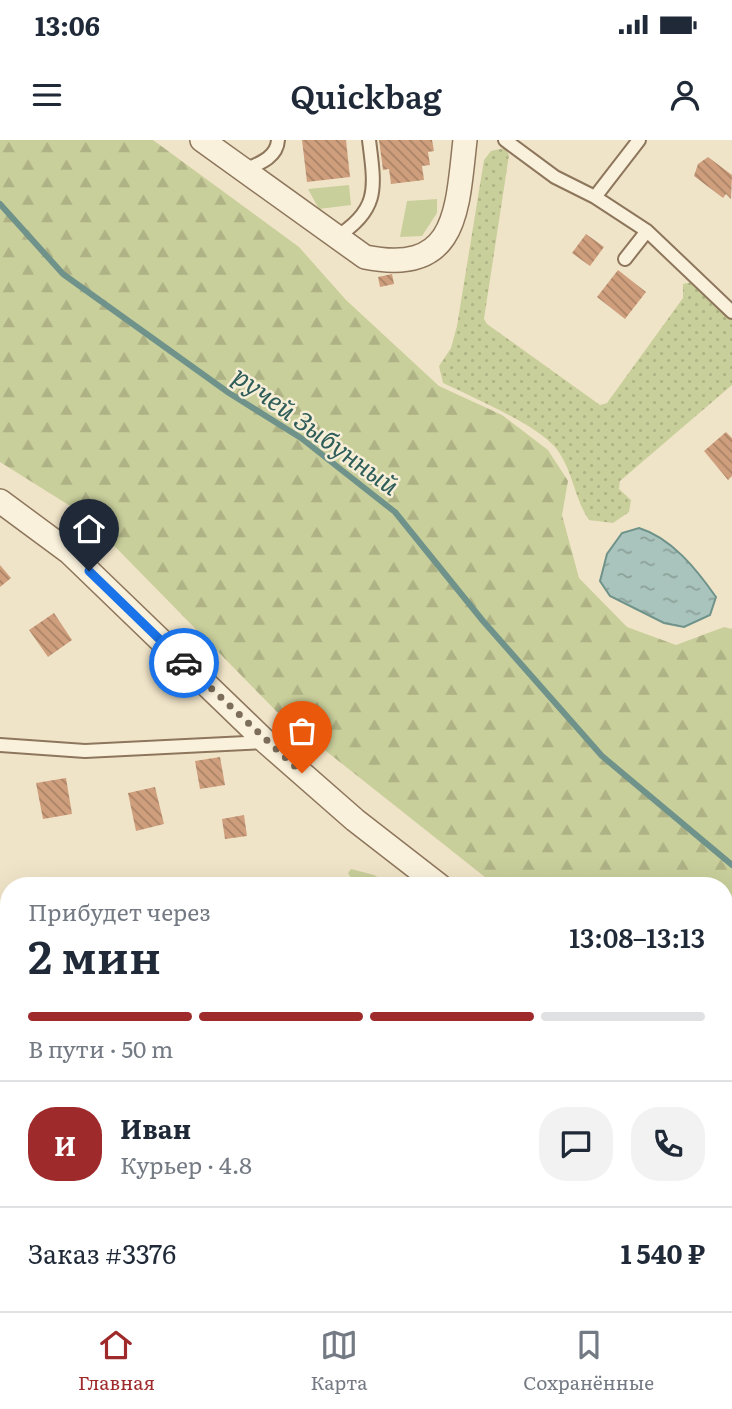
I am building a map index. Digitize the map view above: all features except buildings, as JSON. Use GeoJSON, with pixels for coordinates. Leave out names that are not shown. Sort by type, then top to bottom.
{"type":"FeatureCollection","features":[{"type":"Feature","properties":{"kind":"street"},"geometry":{"type":"LineString","coordinates":[[202,140],[335,238],[365,257],[392,263],[419,256],[444,242],[457,213],[465,140]]}},
{"type":"Feature","properties":{"kind":"street"},"geometry":{"type":"LineString","coordinates":[[0,502],[69,552],[266,742],[355,820],[428,877]]}},
{"type":"Feature","properties":{"kind":"lane"},"geometry":{"type":"LineString","coordinates":[[244,170],[267,160],[278,146],[278,140]]}},
{"type":"Feature","properties":{"kind":"lane"},"geometry":{"type":"LineString","coordinates":[[335,238],[357,225],[372,204],[374,177],[369,140]]}},
{"type":"Feature","properties":{"kind":"lane"},"geometry":{"type":"LineString","coordinates":[[505,140],[555,177],[594,197],[646,231],[732,312]]}},
{"type":"Feature","properties":{"kind":"lane"},"geometry":{"type":"LineString","coordinates":[[594,197],[639,140]]}},
{"type":"Feature","properties":{"kind":"lane"},"geometry":{"type":"LineString","coordinates":[[625,259],[646,231]]}},
{"type":"Feature","properties":{"kind":"lane"},"geometry":{"type":"LineString","coordinates":[[0,745],[85,751],[266,742]]}},
{"type":"Feature","properties":{"kind":"green space"},"geometry":{"type":"Polygon","coordinates":[[[0,140],[153,140],[299,247],[346,300],[439,386],[502,415],[548,450],[568,481],[562,515],[579,578],[627,627],[676,645],[724,627],[732,629],[732,877],[485,877],[278,713],[83,514],[0,462],[0,140]]]}},
{"type":"Feature","properties":{"kind":"green space"},"geometry":{"type":"Polygon","coordinates":[[[505,148],[509,155],[484,319],[487,324],[600,405],[607,403],[683,298],[683,284],[691,283],[704,288],[732,318],[732,385],[620,481],[619,489],[631,500],[629,512],[613,523],[589,520],[561,456],[546,438],[502,412],[443,383],[439,366],[451,348],[457,326],[484,160],[491,151],[505,148]]]}},
{"type":"Feature","properties":{"kind":"green space"},"geometry":{"type":"Polygon","coordinates":[[[349,185],[351,205],[319,209],[308,189],[349,185]]]}},
{"type":"Feature","properties":{"kind":"green space"},"geometry":{"type":"Polygon","coordinates":[[[437,199],[437,213],[422,236],[400,237],[407,201],[437,199]]]}},
{"type":"Feature","properties":{"kind":"green space"},"geometry":{"type":"Polygon","coordinates":[[[351,869],[378,877],[350,877],[348,873],[351,869]]]}},
{"type":"Feature","properties":{"kind":"water"},"geometry":{"type":"Polygon","coordinates":[[[639,528],[673,547],[701,576],[716,597],[710,615],[684,627],[664,623],[610,596],[600,581],[607,554],[622,533],[639,528]]]}},
{"type":"Feature","properties":{"kind":"waterway","name":"ручей Зыбунный"},"geometry":{"type":"LineString","coordinates":[[0,204],[63,274],[229,393],[301,438],[395,512],[483,621],[602,756],[732,865]]}},
{"type":"Feature","properties":{"kind":"way so far"},"geometry":{"type":"LineString","coordinates":[[184,663],[302,773]]}},
{"type":"Feature","properties":{"kind":"route"},"geometry":{"type":"LineString","coordinates":[[89,571],[184,663]]}}]}
